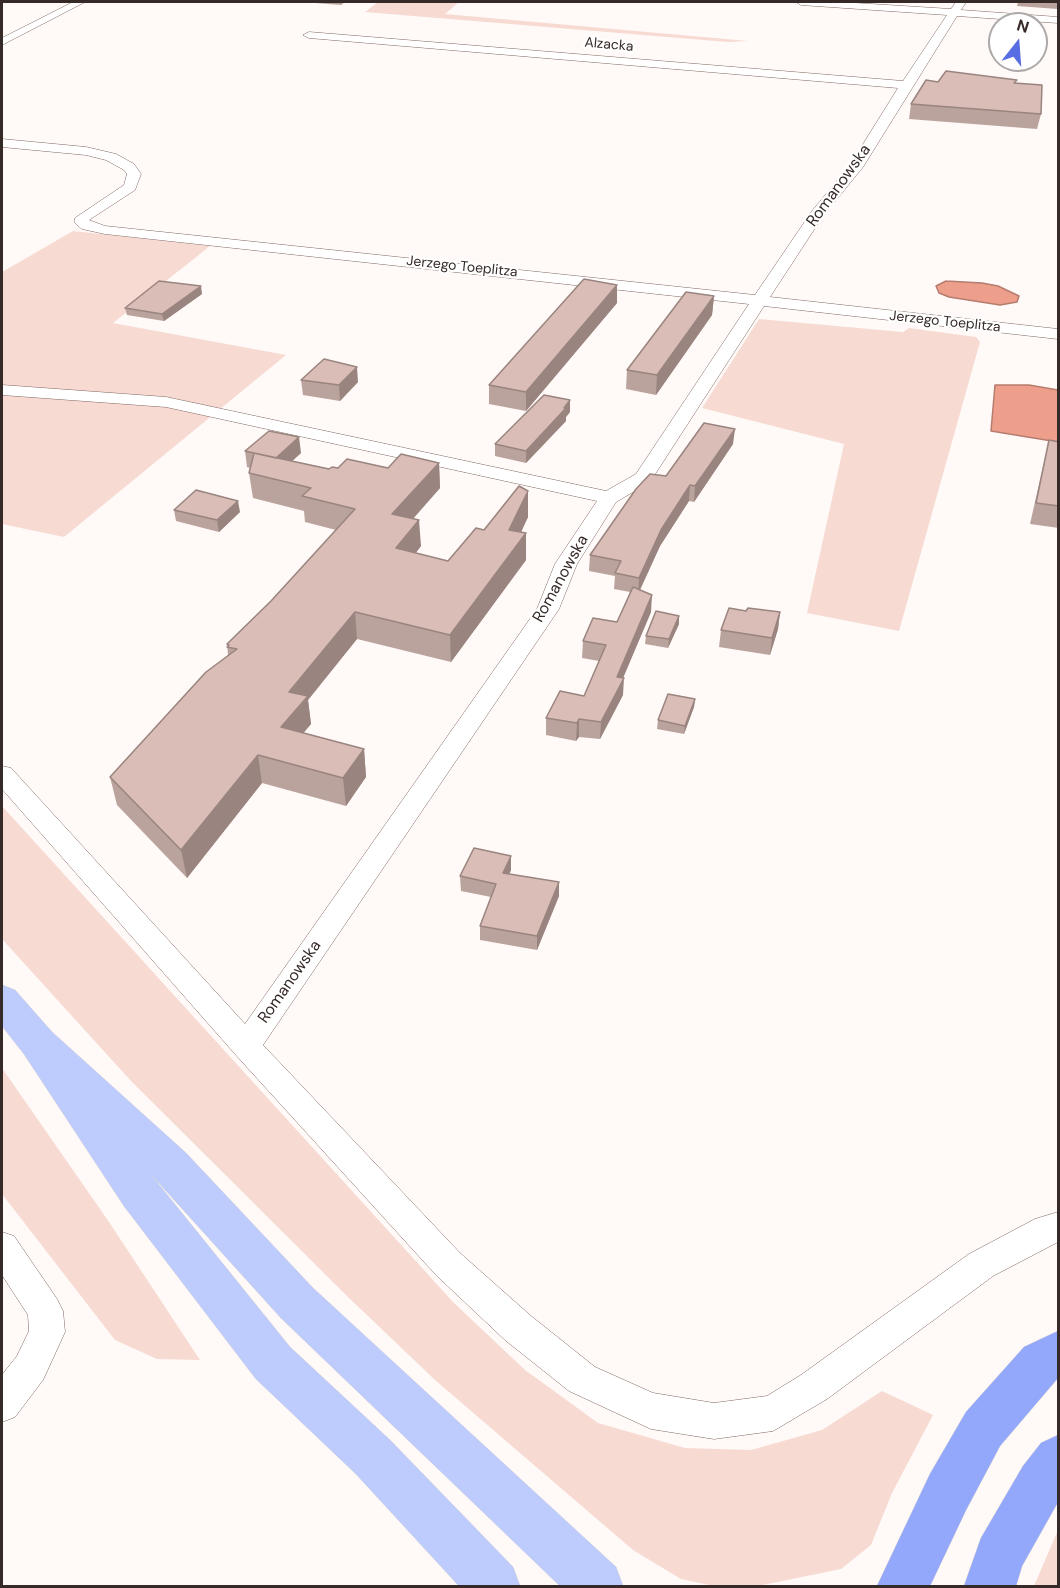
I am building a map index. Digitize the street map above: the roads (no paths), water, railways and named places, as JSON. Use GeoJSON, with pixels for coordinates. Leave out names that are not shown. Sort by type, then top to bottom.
{"type":"FeatureCollection","features":[{"type":"Feature","properties":{"kind":"highway"},"geometry":{"type":"LineString","coordinates":[[903,1587],[948,1492],[983,1429],[1041,1363],[1059,1353]]}},
{"type":"Feature","properties":{"kind":"highway"},"geometry":{"type":"LineString","coordinates":[[990,1587],[999,1556],[1041,1484],[1059,1460]]}},
{"type":"Feature","properties":{"kind":"main road"},"geometry":{"type":"LineString","coordinates":[[2,1000],[38,1043],[139,1192],[273,1363],[373,1457],[495,1587]]}},
{"type":"Feature","properties":{"kind":"main road"},"geometry":{"type":"LineString","coordinates":[[38,1043],[171,1166],[297,1303],[597,1587]]}},
{"type":"Feature","properties":{"kind":"street"},"geometry":{"type":"LineString","coordinates":[[2,42],[81,2]]}},
{"type":"Feature","properties":{"kind":"street"},"geometry":{"type":"LineString","coordinates":[[801,2],[959,7],[1059,20]]}},
{"type":"Feature","properties":{"kind":"street","name":"Romanowska"},"geometry":{"type":"LineString","coordinates":[[246,1046],[548,609],[566,564],[609,498],[644,478],[817,214],[856,167],[906,85],[959,7]]}},
{"type":"Feature","properties":{"kind":"street","name":"Alzacka"},"geometry":{"type":"LineString","coordinates":[[309,35],[906,85]]}},
{"type":"Feature","properties":{"kind":"street","name":"Jerzego Toeplitza"},"geometry":{"type":"LineString","coordinates":[[2,143],[86,152],[111,157],[129,167],[134,174],[130,187],[82,218],[82,223],[87,226],[105,230],[337,253],[1059,334]]}},
{"type":"Feature","properties":{"kind":"street"},"geometry":{"type":"LineString","coordinates":[[2,390],[166,402],[609,498]]}},
{"type":"Feature","properties":{"kind":"street"},"geometry":{"type":"LineString","coordinates":[[2,774],[246,1046],[448,1264],[518,1328],[582,1379],[651,1411],[714,1421],[773,1413],[814,1387],[981,1265],[1047,1230],[1059,1227]]}},
{"type":"Feature","properties":{"kind":"street"},"geometry":{"type":"LineString","coordinates":[[2,1247],[45,1311],[46,1332],[30,1368],[2,1404]]}}]}
